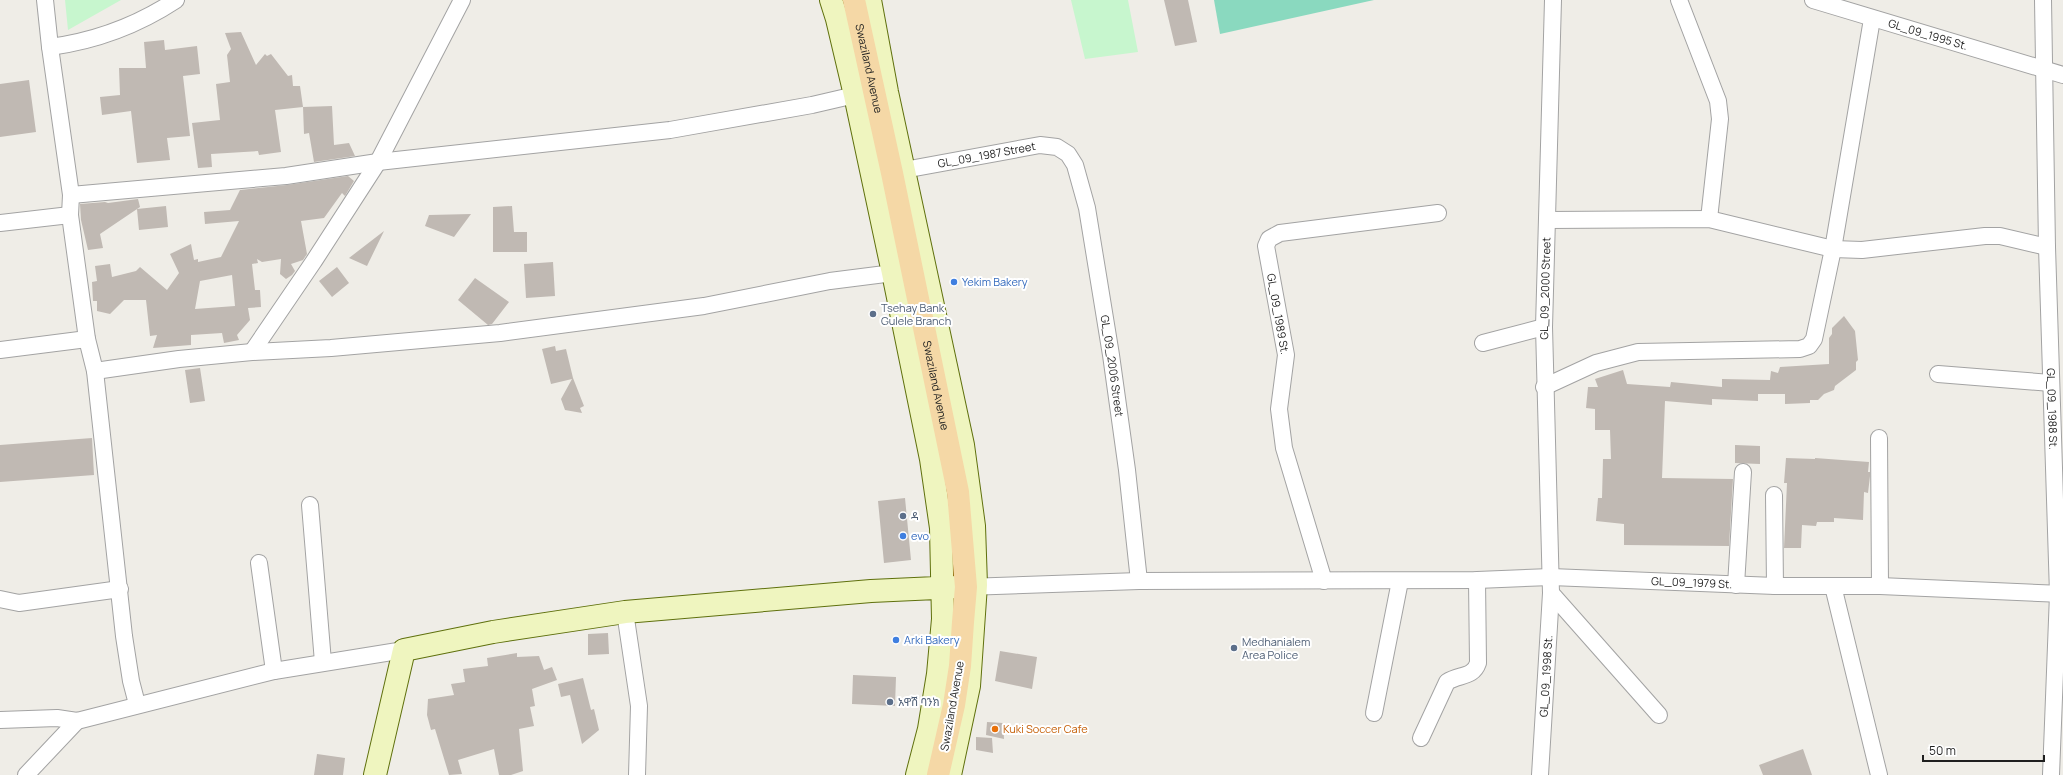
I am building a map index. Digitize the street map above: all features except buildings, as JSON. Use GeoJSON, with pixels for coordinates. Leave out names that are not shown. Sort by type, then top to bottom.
{"type":"FeatureCollection","features":[{"type":"Feature","properties":{"kind":"main road"},"geometry":{"type":"LineString","coordinates":[[831,0],[855,95],[893,272],[937,493],[941,528],[959,586],[969,686],[950,775]]}},
{"type":"Feature","properties":{"kind":"main road","name":"Swaziland Avenue"},"geometry":{"type":"LineString","coordinates":[[845,0],[946,481],[959,586],[954,616],[950,668],[939,730],[928,775]]}},
{"type":"Feature","properties":{"kind":"main road","name":"Swaziland Avenue"},"geometry":{"type":"LineString","coordinates":[[854,0],[892,172],[957,485],[960,666],[949,730],[938,775]]}},
{"type":"Feature","properties":{"kind":"main road"},"geometry":{"type":"LineString","coordinates":[[870,0],[969,478],[974,526],[959,586],[943,619],[938,674],[929,729],[917,775]]}},
{"type":"Feature","properties":{"kind":"main road"},"geometry":{"type":"LineString","coordinates":[[375,775],[404,650],[493,632],[625,612],[959,586]]}},
{"type":"Feature","properties":{"kind":"street"},"geometry":{"type":"LineString","coordinates":[[45,0],[50,47],[71,195],[70,215],[87,339],[95,371],[125,644],[131,681],[137,704]]}},
{"type":"Feature","properties":{"kind":"street"},"geometry":{"type":"LineString","coordinates":[[50,47],[78,44],[111,33],[141,20],[176,0]]}},
{"type":"Feature","properties":{"kind":"street"},"geometry":{"type":"LineString","coordinates":[[252,352],[314,261],[378,162],[462,0]]}},
{"type":"Feature","properties":{"kind":"street","name":"GL_09_2000 Street"},"geometry":{"type":"LineString","coordinates":[[1551,585],[1544,387],[1544,327],[1553,0]]}},
{"type":"Feature","properties":{"kind":"street"},"geometry":{"type":"LineString","coordinates":[[1679,0],[1718,101],[1720,119],[1708,219]]}},
{"type":"Feature","properties":{"kind":"street","name":"GL_09_1995 St."},"geometry":{"type":"LineString","coordinates":[[1813,0],[1872,19],[2063,75]]}},
{"type":"Feature","properties":{"kind":"street","name":"GL_09_1988 St."},"geometry":{"type":"LineString","coordinates":[[2043,0],[2043,68],[2051,383],[2061,594],[2051,775]]}},
{"type":"Feature","properties":{"kind":"street"},"geometry":{"type":"LineString","coordinates":[[1544,387],[1596,363],[1638,352],[1800,349],[1809,346],[1814,339],[1833,249],[1872,19]]}},
{"type":"Feature","properties":{"kind":"street"},"geometry":{"type":"LineString","coordinates":[[71,195],[286,176],[378,162],[670,130],[812,105],[855,95]]}},
{"type":"Feature","properties":{"kind":"street","name":"GL_09_1987 Street"},"geometry":{"type":"LineString","coordinates":[[904,170],[1040,145],[1057,147],[1068,154]]}},
{"type":"Feature","properties":{"kind":"street","name":"GL_09_2006 Street"},"geometry":{"type":"LineString","coordinates":[[1068,154],[1075,165],[1088,208],[1111,354],[1127,470],[1139,581]]}},
{"type":"Feature","properties":{"kind":"street","name":"GL_09_1989 St."},"geometry":{"type":"LineString","coordinates":[[1324,581],[1284,448],[1279,409],[1286,355],[1266,246],[1269,239],[1280,233],[1438,213]]}},
{"type":"Feature","properties":{"kind":"street"},"geometry":{"type":"LineString","coordinates":[[0,223],[70,215]]}},
{"type":"Feature","properties":{"kind":"street"},"geometry":{"type":"LineString","coordinates":[[1548,220],[1708,219],[1833,249],[1862,250],[1985,236],[2000,236],[2047,247]]}},
{"type":"Feature","properties":{"kind":"street"},"geometry":{"type":"LineString","coordinates":[[95,371],[179,359],[252,352],[331,348],[500,333],[704,306],[830,281],[893,272]]}},
{"type":"Feature","properties":{"kind":"street"},"geometry":{"type":"LineString","coordinates":[[1483,343],[1544,327]]}},
{"type":"Feature","properties":{"kind":"street"},"geometry":{"type":"LineString","coordinates":[[0,350],[87,339]]}},
{"type":"Feature","properties":{"kind":"street"},"geometry":{"type":"LineString","coordinates":[[1938,374],[2051,383]]}},
{"type":"Feature","properties":{"kind":"street"},"geometry":{"type":"LineString","coordinates":[[1879,438],[1880,586]]}},
{"type":"Feature","properties":{"kind":"street"},"geometry":{"type":"LineString","coordinates":[[1736,585],[1743,472]]}},
{"type":"Feature","properties":{"kind":"street"},"geometry":{"type":"LineString","coordinates":[[1774,495],[1775,586]]}},
{"type":"Feature","properties":{"kind":"street"},"geometry":{"type":"LineString","coordinates":[[310,505],[323,662]]}},
{"type":"Feature","properties":{"kind":"street"},"geometry":{"type":"LineString","coordinates":[[259,563],[274,671]]}},
{"type":"Feature","properties":{"kind":"street"},"geometry":{"type":"LineString","coordinates":[[1421,738],[1447,682],[1454,677],[1469,675],[1475,670],[1478,663],[1478,580]]}},
{"type":"Feature","properties":{"kind":"street","name":"GL_09_1979 St."},"geometry":{"type":"LineString","coordinates":[[959,586],[1139,581],[1478,580],[1551,585],[1880,586],[2061,594]]}},
{"type":"Feature","properties":{"kind":"street"},"geometry":{"type":"LineString","coordinates":[[1374,713],[1400,581]]}},
{"type":"Feature","properties":{"kind":"street"},"geometry":{"type":"LineString","coordinates":[[1551,585],[1659,715]]}},
{"type":"Feature","properties":{"kind":"street","name":"GL_09_1998 St."},"geometry":{"type":"LineString","coordinates":[[1540,775],[1551,585]]}},
{"type":"Feature","properties":{"kind":"street"},"geometry":{"type":"LineString","coordinates":[[1833,586],[1880,775]]}},
{"type":"Feature","properties":{"kind":"street"},"geometry":{"type":"LineString","coordinates":[[0,598],[19,603],[120,589]]}},
{"type":"Feature","properties":{"kind":"street"},"geometry":{"type":"LineString","coordinates":[[625,612],[639,706],[637,775]]}},
{"type":"Feature","properties":{"kind":"street"},"geometry":{"type":"LineString","coordinates":[[0,720],[57,718],[77,721],[137,704],[274,671],[404,650]]}},
{"type":"Feature","properties":{"kind":"street"},"geometry":{"type":"LineString","coordinates":[[26,775],[77,721]]}},
{"type":"Feature","properties":{"kind":"green space"},"geometry":{"type":"Polygon","coordinates":[[[65,0],[121,0],[68,30],[65,0]]]}},
{"type":"Feature","properties":{"kind":"green space"},"geometry":{"type":"Polygon","coordinates":[[[1071,0],[1128,0],[1138,52],[1085,59],[1071,0]]]}},
{"type":"Feature","properties":{"kind":"green space"},"geometry":{"type":"Polygon","coordinates":[[[1214,0],[1374,0],[1220,34],[1214,0]]]}},
{"type":"Feature","properties":{"kind":"place","name":"Yekim Bakery"},"geometry":{"type":"Point","coordinates":[954,282]}},
{"type":"Feature","properties":{"kind":"place","name":"Tsehay Bank Gulele Branch"},"geometry":{"type":"Point","coordinates":[873,314]}},
{"type":"Feature","properties":{"kind":"place","name":"ዳ"},"geometry":{"type":"Point","coordinates":[903,516]}},
{"type":"Feature","properties":{"kind":"place","name":"evo"},"geometry":{"type":"Point","coordinates":[903,536]}},
{"type":"Feature","properties":{"kind":"place","name":"Arki Bakery"},"geometry":{"type":"Point","coordinates":[896,640]}},
{"type":"Feature","properties":{"kind":"place","name":"Medhanialem Area Police"},"geometry":{"type":"Point","coordinates":[1234,648]}},
{"type":"Feature","properties":{"kind":"place","name":"አዋሽ ባንክ"},"geometry":{"type":"Point","coordinates":[890,702]}},
{"type":"Feature","properties":{"kind":"place","name":"Kuki Soccer Cafe"},"geometry":{"type":"Point","coordinates":[995,729]}}]}
